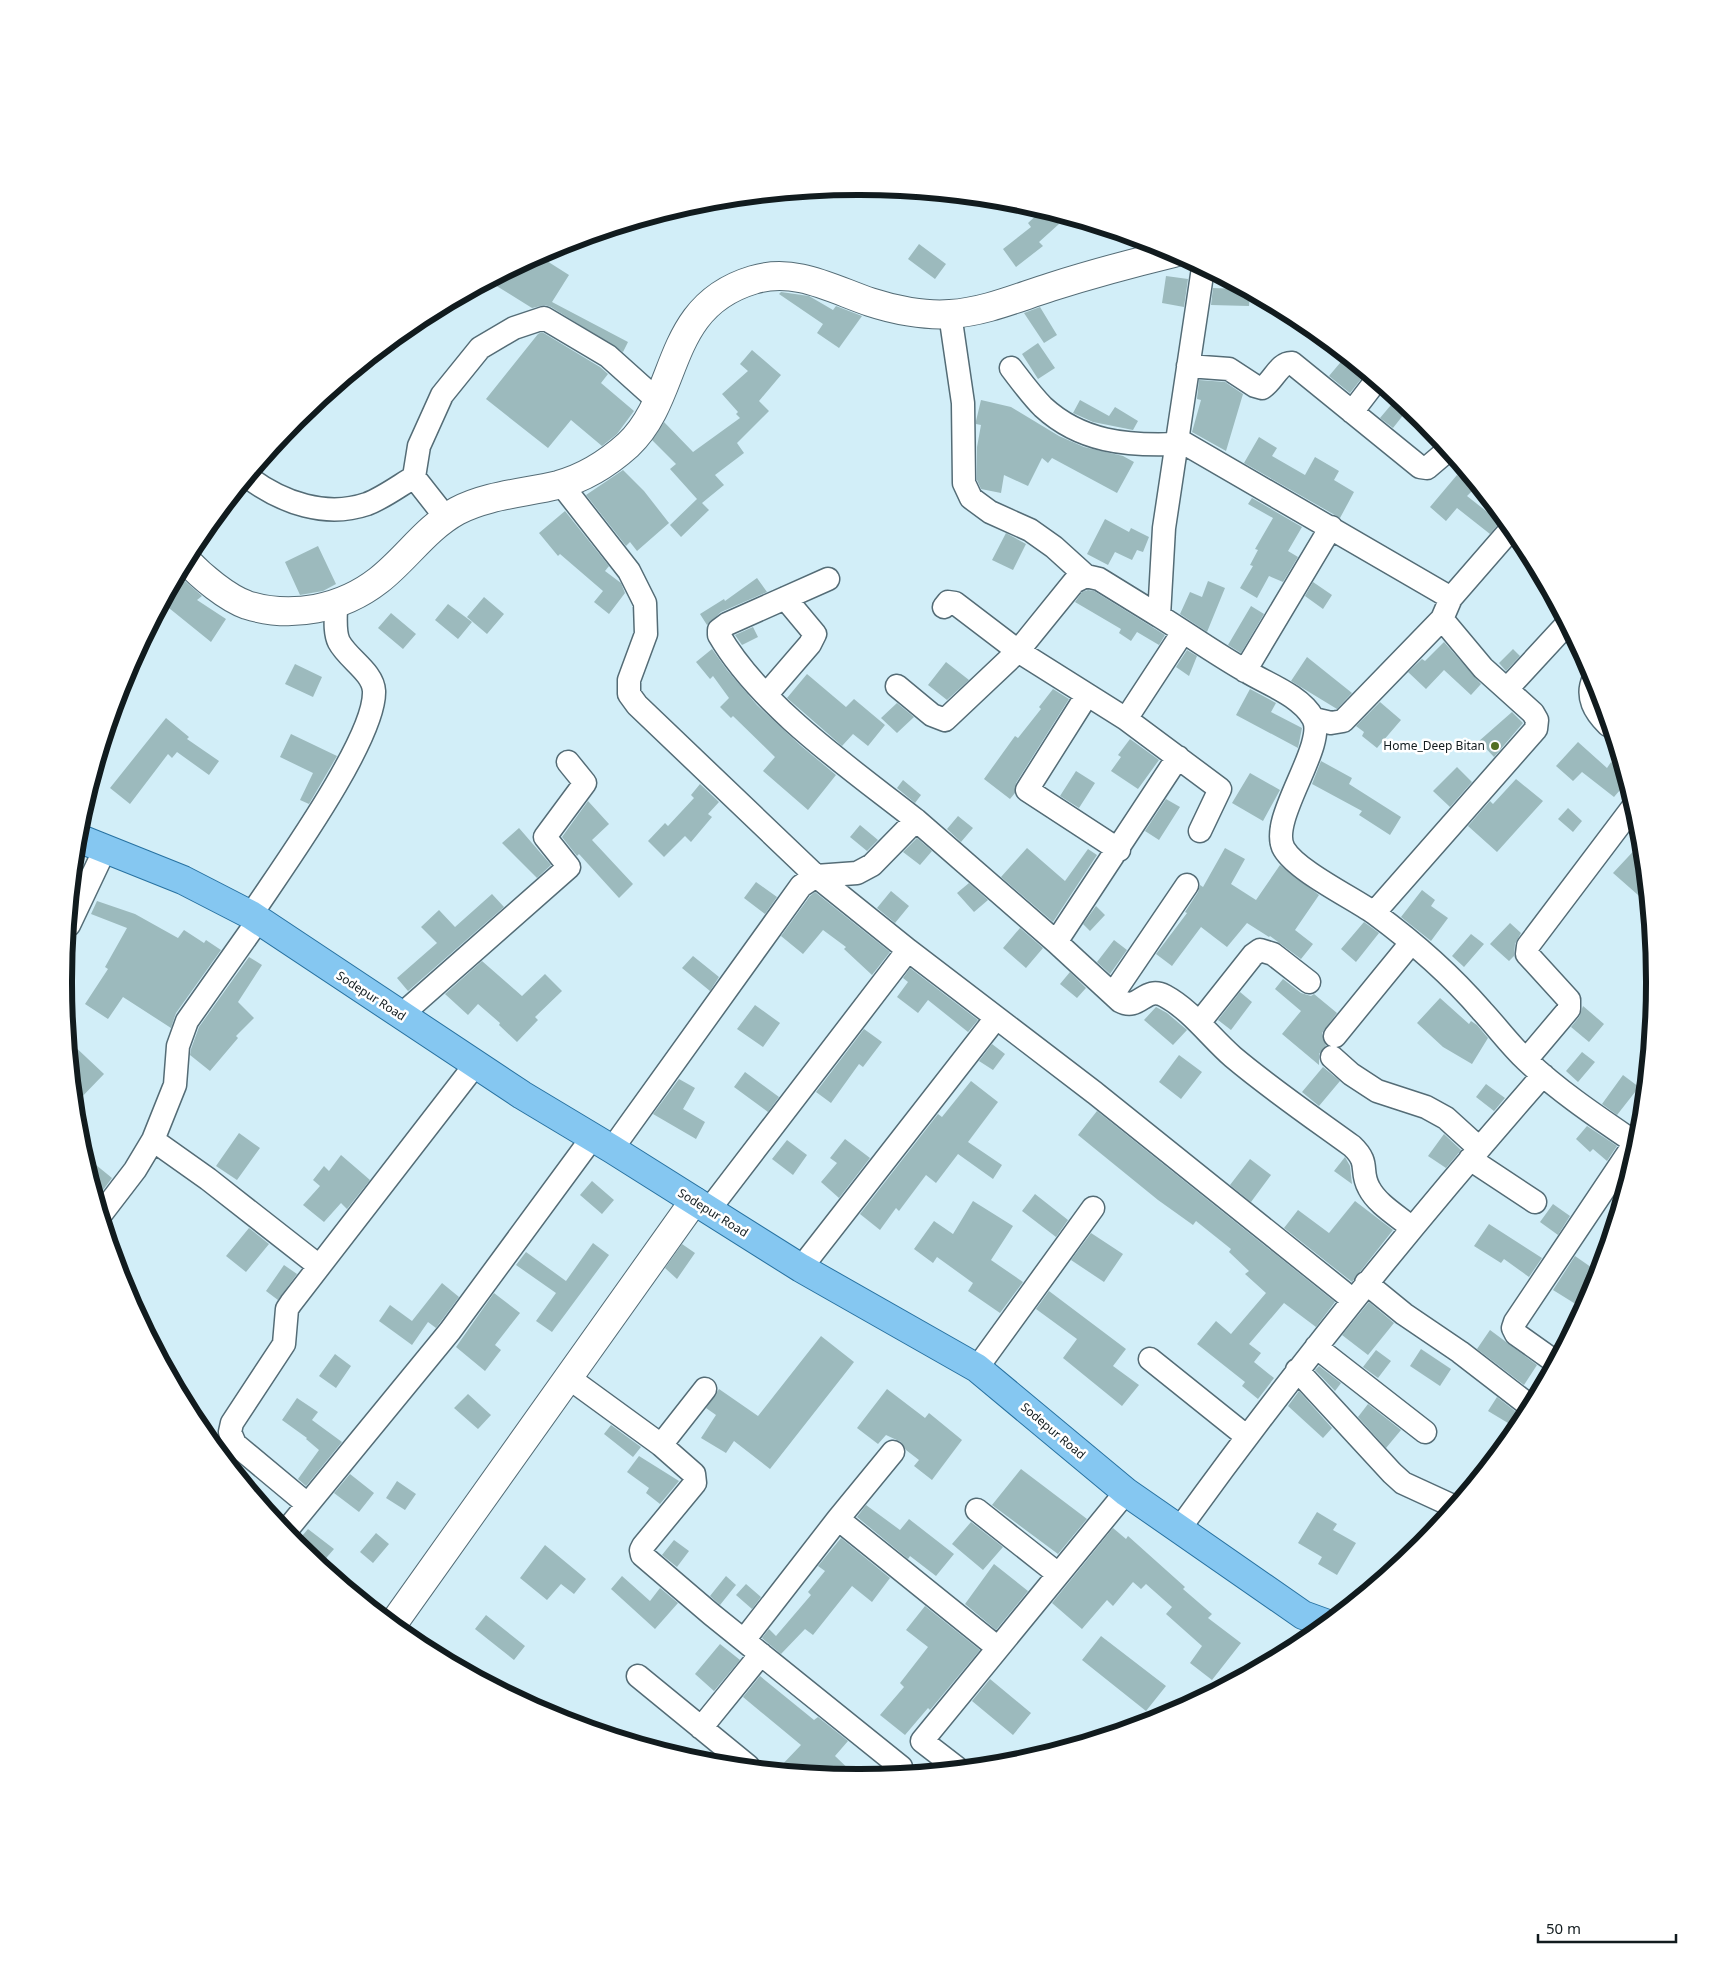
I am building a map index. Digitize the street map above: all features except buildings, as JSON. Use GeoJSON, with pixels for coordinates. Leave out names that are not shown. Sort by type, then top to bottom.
{"type":"FeatureCollection","features":[{"type":"Feature","properties":{"kind":"main road","name":"Sodepur Road"},"geometry":{"type":"LineString","coordinates":[[86,841],[183,880],[254,918],[400,1016],[701,1206],[801,1268],[977,1368],[1126,1492],[1303,1615],[1318,1620]]}},
{"type":"Feature","properties":{"kind":"street"},"geometry":{"type":"LineString","coordinates":[[192,566],[202,578],[245,604],[288,612],[336,605],[378,580],[424,536],[457,511],[495,498],[561,484],[597,470],[629,444],[647,420],[684,335],[703,311],[726,291],[751,280],[771,276],[793,276],[873,303],[913,311],[950,314],[984,308],[1156,253]]}},
{"type":"Feature","properties":{"kind":"street"},"geometry":{"type":"LineString","coordinates":[[1159,616],[1164,528],[1201,274]]}},
{"type":"Feature","properties":{"kind":"street"},"geometry":{"type":"LineString","coordinates":[[950,314],[962,403],[964,483],[970,498],[990,512],[1030,530],[1054,547],[1086,576],[1099,579],[1245,671],[1301,703],[1314,719],[1331,723],[1343,721],[1442,619],[1450,598],[1506,535]]}},
{"type":"Feature","properties":{"kind":"street"},"geometry":{"type":"LineString","coordinates":[[447,519],[414,477],[419,446],[442,396],[480,348],[514,328],[544,318],[608,356],[657,400]]}},
{"type":"Feature","properties":{"kind":"street"},"geometry":{"type":"LineString","coordinates":[[1188,366],[1229,369],[1255,386],[1262,388],[1267,385],[1287,362],[1292,362],[1420,466],[1427,468],[1442,455]]}},
{"type":"Feature","properties":{"kind":"street"},"geometry":{"type":"LineString","coordinates":[[1011,368],[1042,405],[1060,421],[1083,433],[1112,443],[1138,445],[1177,442],[1331,527],[1450,598]]}},
{"type":"Feature","properties":{"kind":"street"},"geometry":{"type":"LineString","coordinates":[[1352,412],[1372,386]]}},
{"type":"Feature","properties":{"kind":"street"},"geometry":{"type":"LineString","coordinates":[[253,481],[289,502],[326,511],[367,504],[414,477]]}},
{"type":"Feature","properties":{"kind":"street"},"geometry":{"type":"LineString","coordinates":[[561,484],[629,571],[645,603],[646,634],[629,680],[629,694],[638,705],[816,876],[996,1018],[1360,1292],[1404,1314],[1460,1352],[1524,1401]]}},
{"type":"Feature","properties":{"kind":"street"},"geometry":{"type":"LineString","coordinates":[[1245,671],[1331,527]]}},
{"type":"Feature","properties":{"kind":"street"},"geometry":{"type":"LineString","coordinates":[[897,686],[932,715],[946,720],[1018,651],[1074,582],[1086,576]]}},
{"type":"Feature","properties":{"kind":"street"},"geometry":{"type":"LineString","coordinates":[[828,579],[727,624],[719,630],[719,635],[724,644],[766,694],[798,725],[916,820],[1113,994],[1128,1005],[1134,1004],[1148,994],[1158,993],[1167,997],[1199,1023],[1247,1068],[1361,1155],[1365,1163],[1368,1186],[1374,1196],[1412,1228]]}},
{"type":"Feature","properties":{"kind":"street"},"geometry":{"type":"LineString","coordinates":[[766,694],[810,644],[816,634],[785,598]]}},
{"type":"Feature","properties":{"kind":"street"},"geometry":{"type":"LineString","coordinates":[[944,607],[948,602],[955,603],[1018,651],[1126,719],[1220,789],[1200,831]]}},
{"type":"Feature","properties":{"kind":"street"},"geometry":{"type":"LineString","coordinates":[[106,1207],[135,1170],[153,1140],[175,1085],[180,1035],[187,1021],[254,918],[322,807],[362,735],[372,711],[374,690],[369,677],[338,641],[336,605]]}},
{"type":"Feature","properties":{"kind":"street"},"geometry":{"type":"LineString","coordinates":[[1374,913],[1536,729],[1537,720],[1533,713],[1484,668],[1442,619]]}},
{"type":"Feature","properties":{"kind":"street"},"geometry":{"type":"LineString","coordinates":[[1507,689],[1562,630]]}},
{"type":"Feature","properties":{"kind":"street"},"geometry":{"type":"LineString","coordinates":[[1126,719],[1183,632]]}},
{"type":"Feature","properties":{"kind":"street"},"geometry":{"type":"LineString","coordinates":[[1591,694],[1590,700],[1599,716]]}},
{"type":"Feature","properties":{"kind":"street"},"geometry":{"type":"LineString","coordinates":[[1087,695],[1027,790],[1118,850]]}},
{"type":"Feature","properties":{"kind":"street"},"geometry":{"type":"LineString","coordinates":[[1314,719],[1314,740],[1288,807],[1281,833],[1283,848],[1293,861],[1374,913],[1411,943],[1459,986],[1526,1060],[1573,1101],[1629,1138]]}},
{"type":"Feature","properties":{"kind":"street"},"geometry":{"type":"LineString","coordinates":[[1056,942],[1178,757]]}},
{"type":"Feature","properties":{"kind":"street"},"geometry":{"type":"LineString","coordinates":[[400,1016],[569,867],[545,838],[585,783],[568,762]]}},
{"type":"Feature","properties":{"kind":"street"},"geometry":{"type":"LineString","coordinates":[[1526,1060],[1569,1009],[1569,1000],[1527,954],[1528,946],[1627,815]]}},
{"type":"Feature","properties":{"kind":"street"},"geometry":{"type":"LineString","coordinates":[[291,1525],[602,1143],[800,886],[816,876],[857,873],[872,864],[916,820]]}},
{"type":"Feature","properties":{"kind":"street"},"geometry":{"type":"LineString","coordinates":[[76,910],[105,849]]}},
{"type":"Feature","properties":{"kind":"street"},"geometry":{"type":"LineString","coordinates":[[1113,994],[1187,885]]}},
{"type":"Feature","properties":{"kind":"street"},"geometry":{"type":"LineString","coordinates":[[1411,943],[1333,1047],[1351,1074],[1377,1091],[1426,1107],[1439,1114],[1475,1153],[1535,1202]]}},
{"type":"Feature","properties":{"kind":"street"},"geometry":{"type":"LineString","coordinates":[[398,1619],[569,1378],[701,1206],[908,950]]}},
{"type":"Feature","properties":{"kind":"street"},"geometry":{"type":"LineString","coordinates":[[1199,1023],[1253,954],[1260,950],[1273,954],[1309,982]]}},
{"type":"Feature","properties":{"kind":"street"},"geometry":{"type":"LineString","coordinates":[[801,1268],[996,1018]]}},
{"type":"Feature","properties":{"kind":"street"},"geometry":{"type":"LineString","coordinates":[[307,1504],[236,1444],[230,1432],[232,1423],[284,1344],[287,1309],[475,1064]]}},
{"type":"Feature","properties":{"kind":"street"},"geometry":{"type":"LineString","coordinates":[[1180,1528],[1246,1436],[1297,1370],[1412,1228],[1543,1075]]}},
{"type":"Feature","properties":{"kind":"street"},"geometry":{"type":"LineString","coordinates":[[153,1140],[208,1178],[319,1266]]}},
{"type":"Feature","properties":{"kind":"street"},"geometry":{"type":"LineString","coordinates":[[1549,1358],[1516,1334],[1513,1328],[1514,1322],[1625,1160]]}},
{"type":"Feature","properties":{"kind":"street"},"geometry":{"type":"LineString","coordinates":[[977,1368],[1093,1208]]}},
{"type":"Feature","properties":{"kind":"street"},"geometry":{"type":"LineString","coordinates":[[1316,1347],[1425,1432]]}},
{"type":"Feature","properties":{"kind":"street"},"geometry":{"type":"LineString","coordinates":[[1150,1359],[1246,1436]]}},
{"type":"Feature","properties":{"kind":"street"},"geometry":{"type":"LineString","coordinates":[[1297,1370],[1392,1473],[1404,1483],[1448,1503]]}},
{"type":"Feature","properties":{"kind":"street"},"geometry":{"type":"LineString","coordinates":[[569,1378],[661,1445],[694,1474],[695,1482],[643,1546],[642,1555],[895,1768]]}},
{"type":"Feature","properties":{"kind":"street"},"geometry":{"type":"LineString","coordinates":[[661,1445],[705,1388]]}},
{"type":"Feature","properties":{"kind":"street"},"geometry":{"type":"LineString","coordinates":[[701,1728],[838,1518],[893,1452]]}},
{"type":"Feature","properties":{"kind":"street"},"geometry":{"type":"LineString","coordinates":[[900,1767],[1126,1492]]}},
{"type":"Feature","properties":{"kind":"street"},"geometry":{"type":"LineString","coordinates":[[977,1510],[1058,1574]]}},
{"type":"Feature","properties":{"kind":"street"},"geometry":{"type":"LineString","coordinates":[[838,1518],[998,1648]]}},
{"type":"Feature","properties":{"kind":"street"},"geometry":{"type":"LineString","coordinates":[[638,1676],[739,1759]]}},
{"type":"Feature","properties":{"kind":"street"},"geometry":{"type":"LineString","coordinates":[[922,1741],[951,1763]]}},
{"type":"Feature","properties":{"kind":"place","name":"Home_Deep Bitan"},"geometry":{"type":"Point","coordinates":[1495,746]}}]}
